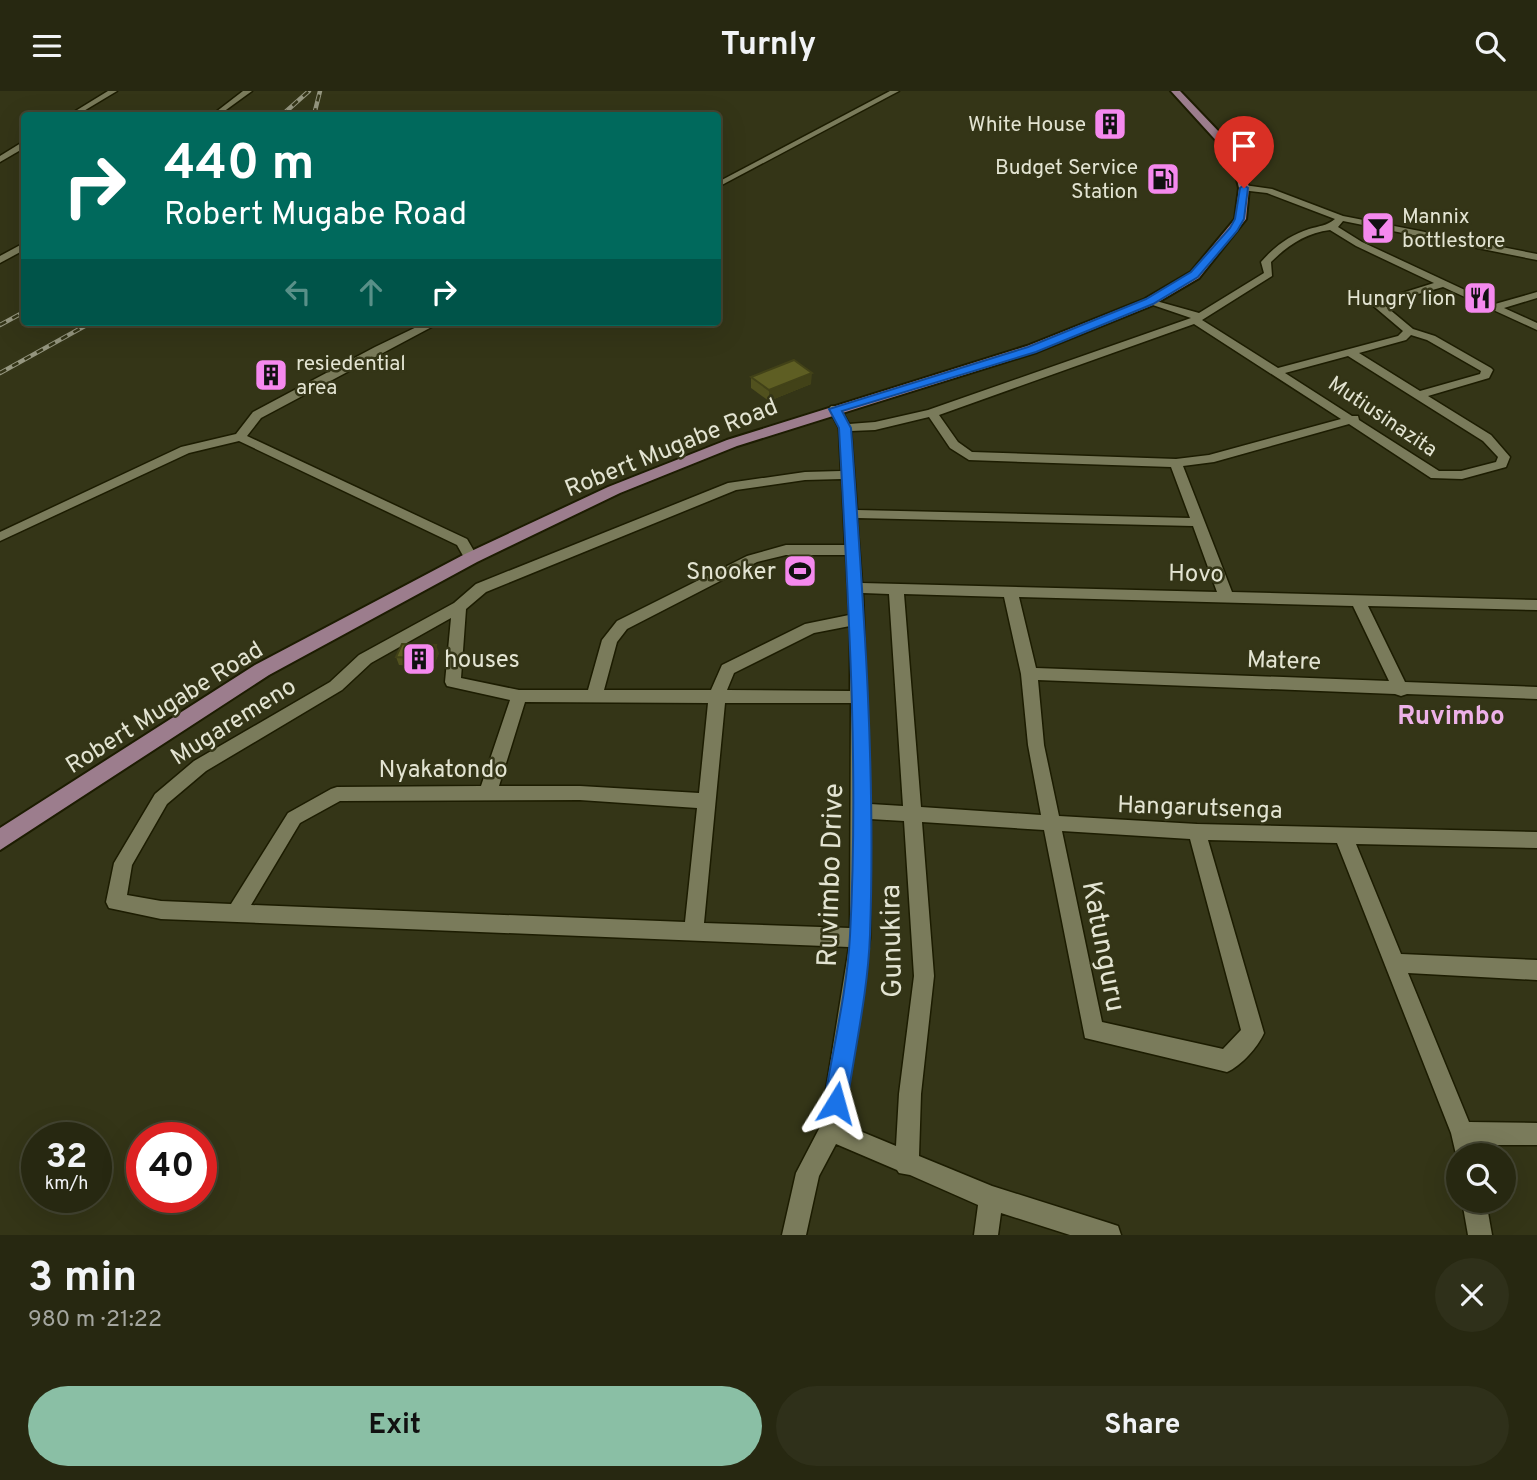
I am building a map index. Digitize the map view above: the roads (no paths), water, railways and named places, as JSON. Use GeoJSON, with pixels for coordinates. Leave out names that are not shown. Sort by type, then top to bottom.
{"type":"FeatureCollection","features":[{"type":"Feature","properties":{"kind":"main road","name":"Robert Mugabe Road"},"geometry":{"type":"LineString","coordinates":[[0,840],[262,670],[471,558],[614,490],[732,443],[1032,349],[1149,302],[1195,275],[1240,219],[1244,188],[1237,157],[1175,91]]}},
{"type":"Feature","properties":{"kind":"street"},"geometry":{"type":"LineString","coordinates":[[78,112],[113,91]]}},
{"type":"Feature","properties":{"kind":"street"},"geometry":{"type":"LineString","coordinates":[[219,112],[248,91]]}},
{"type":"Feature","properties":{"kind":"street"},"geometry":{"type":"LineString","coordinates":[[721,183],[895,91]]}},
{"type":"Feature","properties":{"kind":"street"},"geometry":{"type":"LineString","coordinates":[[0,160],[21,147]]}},
{"type":"Feature","properties":{"kind":"street"},"geometry":{"type":"LineString","coordinates":[[1244,188],[1269,191],[1341,218],[1537,257]]}},
{"type":"Feature","properties":{"kind":"street"},"geometry":{"type":"LineString","coordinates":[[845,428],[875,426],[932,413],[1198,318],[1269,274],[1266,263],[1280,248],[1297,236],[1332,226],[1341,218]]}},
{"type":"Feature","properties":{"kind":"street"},"geometry":{"type":"LineString","coordinates":[[1332,226],[1359,244],[1537,327]]}},
{"type":"Feature","properties":{"kind":"street"},"geometry":{"type":"LineString","coordinates":[[0,260],[21,248]]}},
{"type":"Feature","properties":{"kind":"street"},"geometry":{"type":"LineString","coordinates":[[1417,396],[1485,376],[1487,370],[1431,338],[1409,331],[1376,303],[1445,283]]}},
{"type":"Feature","properties":{"kind":"street"},"geometry":{"type":"LineString","coordinates":[[1495,307],[1537,295]]}},
{"type":"Feature","properties":{"kind":"street","name":"Mutiusinazita"},"geometry":{"type":"LineString","coordinates":[[1149,302],[1198,318],[1436,475],[1462,475],[1501,464],[1504,457],[1487,438],[1351,353]]}},
{"type":"Feature","properties":{"kind":"street"},"geometry":{"type":"LineString","coordinates":[[240,437],[257,415],[428,326]]}},
{"type":"Feature","properties":{"kind":"street"},"geometry":{"type":"LineString","coordinates":[[1280,371],[1402,338],[1409,331]]}},
{"type":"Feature","properties":{"kind":"street","name":"Ruvimbo Drive"},"geometry":{"type":"LineString","coordinates":[[831,1131],[860,938],[861,811],[853,550],[845,428],[835,409]]}},
{"type":"Feature","properties":{"kind":"street"},"geometry":{"type":"LineString","coordinates":[[932,413],[954,445],[969,456],[1176,463],[1210,460],[1354,419]]}},
{"type":"Feature","properties":{"kind":"street"},"geometry":{"type":"LineString","coordinates":[[0,537],[185,450],[240,437],[462,542],[471,558]]}},
{"type":"Feature","properties":{"kind":"street"},"geometry":{"type":"LineString","coordinates":[[1176,463],[1226,597]]}},
{"type":"Feature","properties":{"kind":"street","name":"Mugaremeno"},"geometry":{"type":"LineString","coordinates":[[846,475],[805,476],[733,486],[481,587],[459,607],[365,659],[336,686],[200,766],[161,799],[123,863],[116,902],[161,910],[694,929],[860,938]]}},
{"type":"Feature","properties":{"kind":"street"},"geometry":{"type":"LineString","coordinates":[[849,514],[1196,521]]}},
{"type":"Feature","properties":{"kind":"street"},"geometry":{"type":"LineString","coordinates":[[594,696],[610,640],[622,625],[752,559],[786,550],[853,550]]}},
{"type":"Feature","properties":{"kind":"street","name":"Hovo"},"geometry":{"type":"LineString","coordinates":[[854,588],[1537,605]]}},
{"type":"Feature","properties":{"kind":"street","name":"Gunukira"},"geometry":{"type":"LineString","coordinates":[[896,589],[924,976],[910,1094],[907,1165]]}},
{"type":"Feature","properties":{"kind":"street"},"geometry":{"type":"LineString","coordinates":[[1010,592],[1029,674],[1036,745],[1052,825]]}},
{"type":"Feature","properties":{"kind":"street"},"geometry":{"type":"LineString","coordinates":[[1358,600],[1401,690]]}},
{"type":"Feature","properties":{"kind":"street"},"geometry":{"type":"LineString","coordinates":[[459,607],[453,682],[519,696],[858,697]]}},
{"type":"Feature","properties":{"kind":"street"},"geometry":{"type":"LineString","coordinates":[[694,929],[717,696],[728,669],[810,628],[857,619]]}},
{"type":"Feature","properties":{"kind":"street","name":"Matere"},"geometry":{"type":"LineString","coordinates":[[1029,674],[1537,693]]}},
{"type":"Feature","properties":{"kind":"street"},"geometry":{"type":"LineString","coordinates":[[488,793],[519,696]]}},
{"type":"Feature","properties":{"kind":"street","name":"Nyakatondo"},"geometry":{"type":"LineString","coordinates":[[237,911],[294,818],[337,794],[580,793],[708,801]]}},
{"type":"Feature","properties":{"kind":"street","name":"Hangarutsenga"},"geometry":{"type":"LineString","coordinates":[[861,811],[1197,832],[1537,840]]}},
{"type":"Feature","properties":{"kind":"street","name":"Katunguru"},"geometry":{"type":"LineString","coordinates":[[1052,825],[1093,1031],[1227,1061],[1253,1033],[1197,832]]}},
{"type":"Feature","properties":{"kind":"street"},"geometry":{"type":"LineString","coordinates":[[1344,837],[1396,963],[1464,1143]]}},
{"type":"Feature","properties":{"kind":"street"},"geometry":{"type":"LineString","coordinates":[[1396,963],[1537,970]]}},
{"type":"Feature","properties":{"kind":"street"},"geometry":{"type":"LineString","coordinates":[[793,1235],[808,1173],[831,1131],[991,1198],[1110,1235]]}},
{"type":"Feature","properties":{"kind":"street"},"geometry":{"type":"LineString","coordinates":[[1471,1143],[1537,1134]]}},
{"type":"Feature","properties":{"kind":"street"},"geometry":{"type":"LineString","coordinates":[[986,1235],[991,1198]]}},
{"type":"Feature","properties":{"kind":"street"},"geometry":{"type":"LineString","coordinates":[[1476,1213],[1480,1235]]}},
{"type":"Feature","properties":{"kind":"railway"},"geometry":{"type":"LineString","coordinates":[[285,112],[309,91]]}},
{"type":"Feature","properties":{"kind":"railway"},"geometry":{"type":"LineString","coordinates":[[315,112],[320,91]]}},
{"type":"Feature","properties":{"kind":"railway"},"geometry":{"type":"LineString","coordinates":[[0,325],[21,314]]}},
{"type":"Feature","properties":{"kind":"railway"},"geometry":{"type":"LineString","coordinates":[[0,373],[85,326]]}},
{"type":"Feature","properties":{"kind":"place","name":"White House"},"geometry":{"type":"Point","coordinates":[1110,124]}},
{"type":"Feature","properties":{"kind":"place","name":"Budget Service Station"},"geometry":{"type":"Point","coordinates":[1163,179]}},
{"type":"Feature","properties":{"kind":"place","name":"Mannix bottlestore"},"geometry":{"type":"Point","coordinates":[1378,228]}},
{"type":"Feature","properties":{"kind":"place","name":"Hungry lion"},"geometry":{"type":"Point","coordinates":[1480,298]}},
{"type":"Feature","properties":{"kind":"place","name":"resiedential area"},"geometry":{"type":"Point","coordinates":[271,375]}},
{"type":"Feature","properties":{"kind":"place","name":"Snooker"},"geometry":{"type":"Point","coordinates":[800,571]}},
{"type":"Feature","properties":{"kind":"place","name":"houses"},"geometry":{"type":"Point","coordinates":[419,659]}},
{"type":"Feature","properties":{"kind":"district","name":"Ruvimbo"},"geometry":{"type":"Point","coordinates":[1451,715]}}]}
